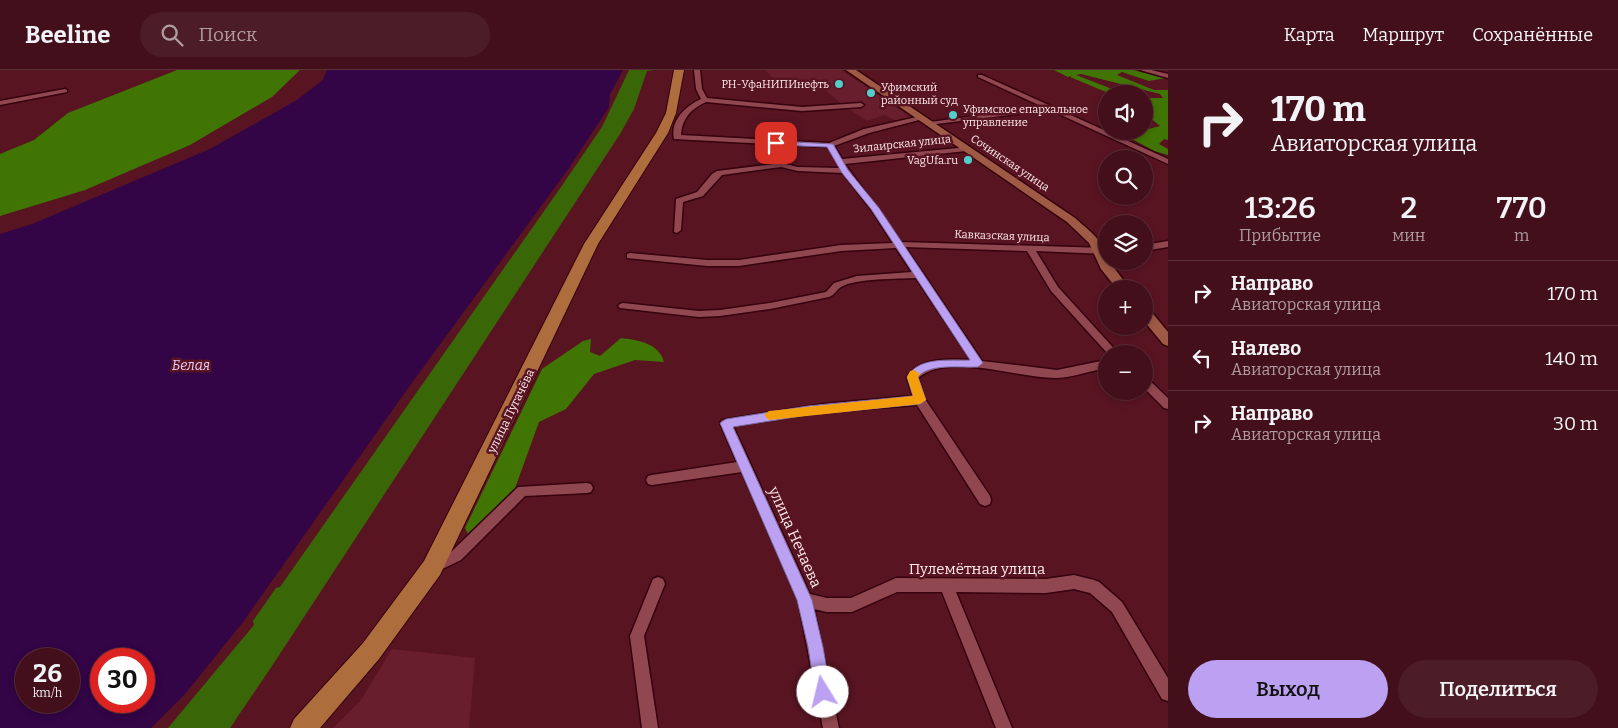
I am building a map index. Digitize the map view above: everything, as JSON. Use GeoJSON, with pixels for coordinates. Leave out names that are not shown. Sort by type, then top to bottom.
{"type":"FeatureCollection","features":[{"type":"Feature","properties":{"kind":"main road","name":"улица Пугачёва"},"geometry":{"type":"LineString","coordinates":[[302,728],[350,677],[410,603],[432,568],[591,244],[662,133],[671,113],[680,70]]}},
{"type":"Feature","properties":{"kind":"main road","name":"Сочинская улица"},"geometry":{"type":"LineString","coordinates":[[850,70],[1071,220],[1098,246]]}},
{"type":"Feature","properties":{"kind":"main road","name":"Сочинская улица"},"geometry":{"type":"LineString","coordinates":[[1109,270],[1117,280]]}},
{"type":"Feature","properties":{"kind":"main road"},"geometry":{"type":"LineString","coordinates":[[1153,323],[1168,341]]}},
{"type":"Feature","properties":{"kind":"street"},"geometry":{"type":"LineString","coordinates":[[697,70],[699,89],[705,100]]}},
{"type":"Feature","properties":{"kind":"street"},"geometry":{"type":"LineString","coordinates":[[1143,70],[1168,76]]}},
{"type":"Feature","properties":{"kind":"street"},"geometry":{"type":"LineString","coordinates":[[980,76],[1168,162]]}},
{"type":"Feature","properties":{"kind":"street"},"geometry":{"type":"LineString","coordinates":[[0,103],[65,91]]}},
{"type":"Feature","properties":{"kind":"street"},"geometry":{"type":"LineString","coordinates":[[860,105],[802,109],[705,100],[689,107],[685,111],[680,121],[677,137],[830,145],[867,131],[926,121],[1052,108]]}},
{"type":"Feature","properties":{"kind":"street"},"geometry":{"type":"LineString","coordinates":[[802,109],[808,117]]}},
{"type":"Feature","properties":{"kind":"street"},"geometry":{"type":"LineString","coordinates":[[830,145],[845,171],[874,208],[978,363]]}},
{"type":"Feature","properties":{"kind":"street","name":"Зилаирская улица"},"geometry":{"type":"LineString","coordinates":[[840,162],[966,149]]}},
{"type":"Feature","properties":{"kind":"street","name":"Зилаирская улица"},"geometry":{"type":"LineString","coordinates":[[677,230],[678,201],[700,194],[714,176],[720,173],[780,164],[798,170],[845,171]]}},
{"type":"Feature","properties":{"kind":"street"},"geometry":{"type":"LineString","coordinates":[[1153,246],[1168,244]]}},
{"type":"Feature","properties":{"kind":"street","name":"Кавказская улица"},"geometry":{"type":"LineString","coordinates":[[630,256],[707,263],[739,263],[842,248],[898,245],[1098,251]]}},
{"type":"Feature","properties":{"kind":"street"},"geometry":{"type":"LineString","coordinates":[[1030,248],[1054,289],[1106,345]]}},
{"type":"Feature","properties":{"kind":"street"},"geometry":{"type":"LineString","coordinates":[[623,306],[699,314],[720,313],[770,306],[829,294],[837,285],[857,279],[918,275]]}},
{"type":"Feature","properties":{"kind":"street"},"geometry":{"type":"LineString","coordinates":[[985,500],[920,400],[912,377],[916,372],[928,365],[978,363],[1015,370],[1057,374],[1098,366]]}},
{"type":"Feature","properties":{"kind":"street"},"geometry":{"type":"LineString","coordinates":[[1153,391],[1168,405]]}},
{"type":"Feature","properties":{"kind":"street","name":"улица Нечаева"},"geometry":{"type":"LineString","coordinates":[[831,728],[805,600],[726,423],[805,410],[920,400]]}},
{"type":"Feature","properties":{"kind":"street"},"geometry":{"type":"LineString","coordinates":[[652,480],[746,466]]}},
{"type":"Feature","properties":{"kind":"street"},"geometry":{"type":"LineString","coordinates":[[432,568],[456,556],[522,491],[588,488]]}},
{"type":"Feature","properties":{"kind":"street","name":"Пулемётная улица"},"geometry":{"type":"LineString","coordinates":[[805,600],[827,605],[852,605],[896,585],[1046,586],[1074,582],[1094,587],[1117,607],[1168,693]]}},
{"type":"Feature","properties":{"kind":"street"},"geometry":{"type":"LineString","coordinates":[[650,728],[637,636],[658,584]]}},
{"type":"Feature","properties":{"kind":"street"},"geometry":{"type":"LineString","coordinates":[[946,584],[1004,728]]}},
{"type":"Feature","properties":{"kind":"shaded area"},"geometry":{"type":"Polygon","coordinates":[[[765,70],[841,70],[912,118],[899,122],[884,115],[867,121],[843,105],[815,82],[779,85],[765,70]]]}},
{"type":"Feature","properties":{"kind":"shaded area"},"geometry":{"type":"Polygon","coordinates":[[[392,649],[475,658],[469,728],[333,728],[361,700],[392,649]]]}},
{"type":"Feature","properties":{"kind":"green space"},"geometry":{"type":"Polygon","coordinates":[[[177,70],[300,70],[272,97],[190,145],[85,190],[0,216],[0,154],[34,140],[68,113],[177,70]]]}},
{"type":"Feature","properties":{"kind":"green space"},"geometry":{"type":"Polygon","coordinates":[[[629,70],[655,70],[647,71],[634,109],[620,134],[230,728],[168,728],[254,625],[253,621],[276,588],[280,587],[561,187],[602,127],[629,70]]]}},
{"type":"Feature","properties":{"kind":"green space"},"geometry":{"type":"Polygon","coordinates":[[[1054,70],[1133,70],[1166,78],[1149,81],[1122,72],[1117,75],[1142,85],[1124,85],[1081,74],[1076,75],[1102,85],[1098,85],[1098,89],[1070,77],[1073,75],[1068,77],[1054,70]]]}},
{"type":"Feature","properties":{"kind":"green space"},"geometry":{"type":"Polygon","coordinates":[[[1153,90],[1168,90],[1168,140],[1164,139],[1159,144],[1168,149],[1168,155],[1154,151],[1134,140],[1153,140],[1153,128],[1160,126],[1153,120],[1153,98],[1163,98],[1160,94],[1153,92],[1153,90]]]}},
{"type":"Feature","properties":{"kind":"green space"},"geometry":{"type":"Polygon","coordinates":[[[621,338],[641,341],[653,347],[658,351],[664,362],[635,360],[594,374],[566,409],[539,422],[514,491],[468,534],[465,528],[542,369],[583,341],[591,339],[590,352],[600,356],[621,338]]]}},
{"type":"Feature","properties":{"kind":"water","name":"Белая"},"geometry":{"type":"Polygon","coordinates":[[[327,70],[623,70],[610,94],[609,107],[569,168],[406,391],[243,622],[186,693],[151,728],[0,728],[0,234],[32,224],[210,149],[297,100],[323,80],[327,70]]]}},
{"type":"Feature","properties":{"kind":"slow traffic"},"geometry":{"type":"LineString","coordinates":[[769,415],[823,408],[920,400],[912,377],[914,374]]}},
{"type":"Feature","properties":{"kind":"place","name":"РН-УфаНИПИнефть"},"geometry":{"type":"Point","coordinates":[839,84]}},
{"type":"Feature","properties":{"kind":"place","name":"Уфимский районный суд"},"geometry":{"type":"Point","coordinates":[871,93]}},
{"type":"Feature","properties":{"kind":"place","name":"Уфимское епархальное управление"},"geometry":{"type":"Point","coordinates":[953,115]}},
{"type":"Feature","properties":{"kind":"place","name":"VagUfa.ru"},"geometry":{"type":"Point","coordinates":[968,160]}},
{"type":"Feature","properties":{"kind":"route"},"geometry":{"type":"LineString","coordinates":[[776,143],[816,146],[830,145],[845,171],[874,208],[978,363],[928,365],[916,372],[912,377],[920,400],[808,410],[726,423],[805,600],[816,647],[823,692]]}}]}
